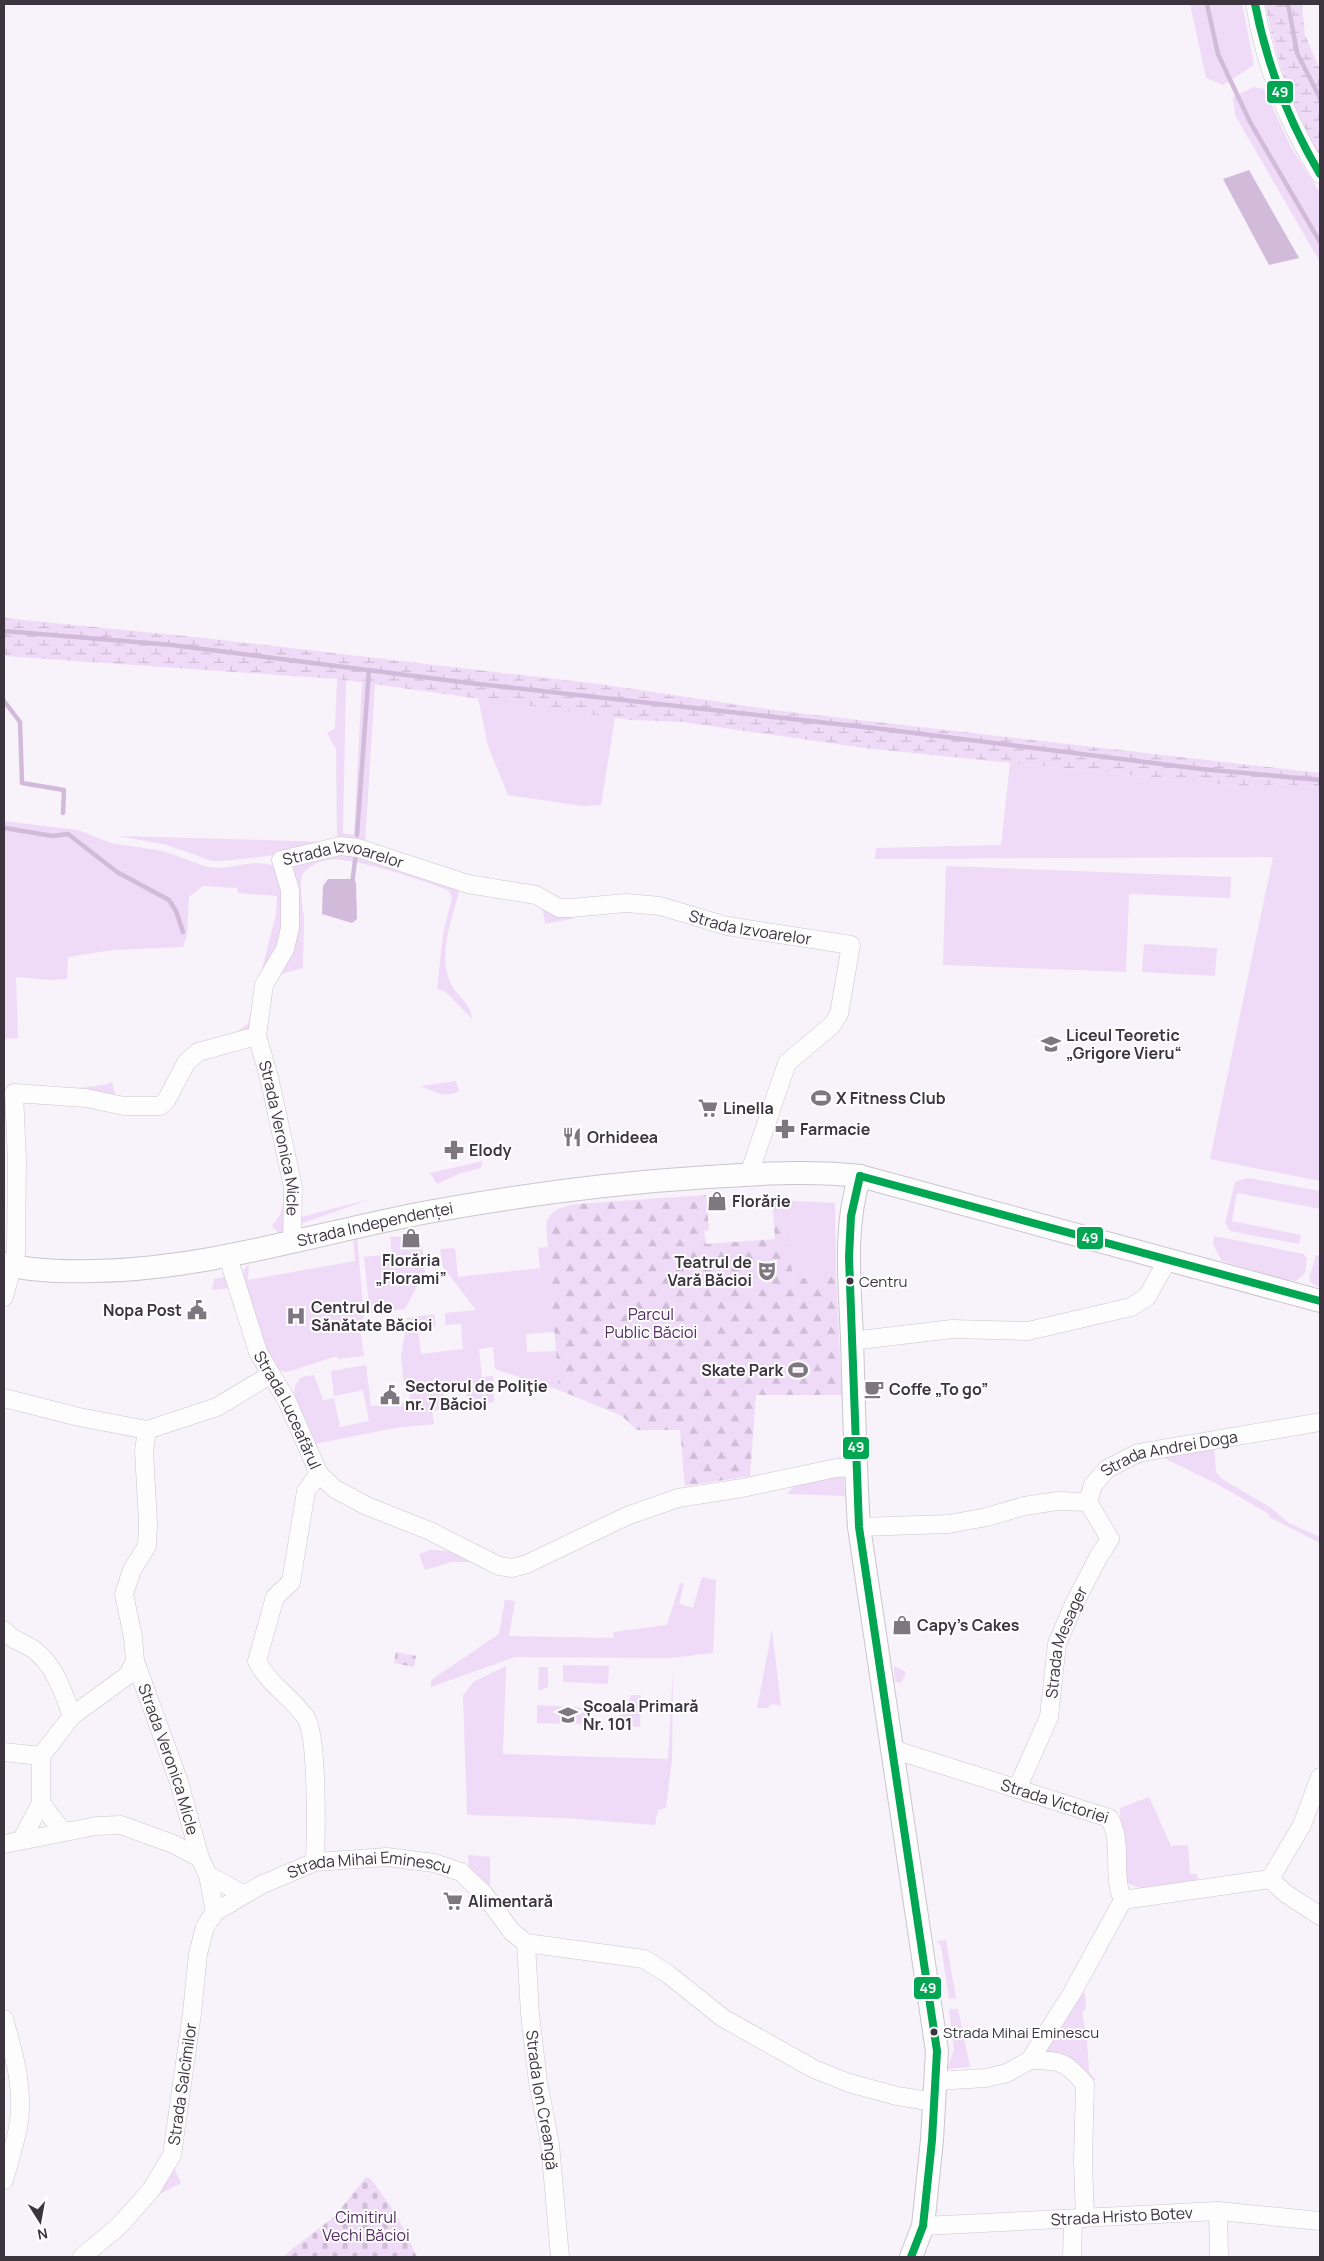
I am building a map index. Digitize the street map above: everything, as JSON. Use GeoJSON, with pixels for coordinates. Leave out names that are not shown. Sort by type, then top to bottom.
{"type":"FeatureCollection","features":[{"type":"Feature","properties":{"kind":"main road","name":"Strada Independenței"},"geometry":{"type":"LineString","coordinates":[[8,1265],[73,1272],[117,1271],[173,1266],[228,1257],[428,1212],[560,1191],[656,1180],[749,1174],[844,1174],[860,1176],[1320,1301]]}},
{"type":"Feature","properties":{"kind":"main road"},"geometry":{"type":"LineString","coordinates":[[860,1176],[851,1211],[855,1468],[859,1527],[936,2032],[935,2091],[923,2226],[920,2240],[911,2257]]}},
{"type":"Feature","properties":{"kind":"street"},"geometry":{"type":"LineString","coordinates":[[1255,4],[1266,57],[1281,102],[1303,147],[1320,174]]}},
{"type":"Feature","properties":{"kind":"street","name":"Strada Izvoarelor"},"geometry":{"type":"LineString","coordinates":[[257,1036],[264,985],[285,949],[290,928],[290,890],[281,860],[340,846],[358,848],[468,884],[536,895],[559,908],[626,903],[660,906],[727,926],[851,945],[839,1014],[832,1025],[787,1063],[749,1174]]}},
{"type":"Feature","properties":{"kind":"street"},"geometry":{"type":"LineString","coordinates":[[4,1297],[8,1265],[16,1253],[17,1168],[14,1094],[86,1098],[124,1106],[160,1106],[166,1101],[186,1063],[198,1052],[257,1036]]}},
{"type":"Feature","properties":{"kind":"street","name":"Strada Veronica Micle"},"geometry":{"type":"LineString","coordinates":[[257,1036],[269,1077],[293,1187],[292,1242]]}},
{"type":"Feature","properties":{"kind":"street","name":"Strada Luceafărul"},"geometry":{"type":"LineString","coordinates":[[228,1257],[258,1352],[287,1401],[319,1474],[306,1491],[291,1582],[275,1597],[257,1661],[262,1673],[294,1701],[308,1720],[313,1739],[314,1757],[315,1862]]}},
{"type":"Feature","properties":{"kind":"street"},"geometry":{"type":"LineString","coordinates":[[852,1341],[952,1329],[1028,1331],[1131,1307],[1147,1297],[1168,1259]]}},
{"type":"Feature","properties":{"kind":"street"},"geometry":{"type":"LineString","coordinates":[[4,1398],[79,1417],[147,1430],[217,1407],[270,1374]]}},
{"type":"Feature","properties":{"kind":"street","name":"Strada Andrei Doga"},"geometry":{"type":"LineString","coordinates":[[859,1527],[949,1524],[1057,1500],[1088,1502],[1093,1485],[1106,1469],[1138,1453],[1320,1422]]}},
{"type":"Feature","properties":{"kind":"street","name":"Strada Veronica Micle"},"geometry":{"type":"LineString","coordinates":[[147,1430],[144,1451],[148,1523],[147,1546],[132,1570],[124,1594],[133,1637],[135,1661],[179,1782],[200,1858]]}},
{"type":"Feature","properties":{"kind":"street"},"geometry":{"type":"LineString","coordinates":[[319,1474],[335,1489],[367,1506],[430,1531],[498,1566],[512,1568],[527,1564],[627,1516],[678,1498],[742,1488],[836,1468],[855,1468]]}},
{"type":"Feature","properties":{"kind":"street","name":"Strada Mesager"},"geometry":{"type":"LineString","coordinates":[[1017,1789],[1037,1749],[1049,1717],[1058,1644],[1074,1604],[1110,1539],[1088,1502]]}},
{"type":"Feature","properties":{"kind":"street"},"geometry":{"type":"LineString","coordinates":[[4,1630],[8,1636],[33,1650],[45,1661],[58,1679],[72,1716]]}},
{"type":"Feature","properties":{"kind":"street","name":"Strada Veronica Micle"},"geometry":{"type":"LineString","coordinates":[[41,1756],[72,1716],[128,1675],[135,1661]]}},
{"type":"Feature","properties":{"kind":"street","name":"Strada Victoriei"},"geometry":{"type":"LineString","coordinates":[[892,1749],[1109,1818],[1113,1825],[1118,1889],[1123,1900]]}},
{"type":"Feature","properties":{"kind":"street"},"geometry":{"type":"LineString","coordinates":[[4,1752],[41,1756],[41,1803],[22,1839]]}},
{"type":"Feature","properties":{"kind":"street"},"geometry":{"type":"LineString","coordinates":[[1270,1879],[1302,1825],[1320,1777]]}},
{"type":"Feature","properties":{"kind":"street"},"geometry":{"type":"LineString","coordinates":[[41,1803],[63,1832]]}},
{"type":"Feature","properties":{"kind":"street"},"geometry":{"type":"LineString","coordinates":[[4,1848],[4,1844],[22,1839],[96,1826],[122,1825],[173,1844],[200,1858],[208,1875],[215,1912]]}},
{"type":"Feature","properties":{"kind":"street","name":"Strada Mihai Eminescu"},"geometry":{"type":"LineString","coordinates":[[215,1912],[242,1894],[315,1862],[387,1857],[434,1863],[461,1872],[484,1894],[512,1932],[526,1943]]}},
{"type":"Feature","properties":{"kind":"street"},"geometry":{"type":"LineString","coordinates":[[208,1875],[242,1894]]}},
{"type":"Feature","properties":{"kind":"street"},"geometry":{"type":"LineString","coordinates":[[526,1943],[644,1959],[668,1974],[723,2018],[814,2069],[849,2083],[897,2096],[935,2091],[1007,2073],[1030,2060],[1072,1992],[1123,1900],[1270,1879]]}},
{"type":"Feature","properties":{"kind":"street"},"geometry":{"type":"LineString","coordinates":[[1270,1879],[1285,1893],[1320,1916]]}},
{"type":"Feature","properties":{"kind":"street","name":"Strada Salcîmilor"},"geometry":{"type":"LineString","coordinates":[[82,2257],[119,2226],[151,2190],[172,2155],[192,2013],[198,1954],[205,1927],[215,1912]]}},
{"type":"Feature","properties":{"kind":"street","name":"Strada Ion Creangă"},"geometry":{"type":"LineString","coordinates":[[526,1943],[530,2014],[538,2082],[550,2144],[560,2257]]}},
{"type":"Feature","properties":{"kind":"street"},"geometry":{"type":"LineString","coordinates":[[4,2018],[15,2057],[20,2089],[18,2126],[4,2180]]}},
{"type":"Feature","properties":{"kind":"street"},"geometry":{"type":"LineString","coordinates":[[1030,2060],[1058,2061],[1073,2070],[1085,2084],[1079,2218],[1072,2257]]}},
{"type":"Feature","properties":{"kind":"street"},"geometry":{"type":"LineString","coordinates":[[1218,2211],[1220,2257]]}},
{"type":"Feature","properties":{"kind":"street","name":"Strada Hristo Botev"},"geometry":{"type":"LineString","coordinates":[[923,2226],[1218,2211],[1320,2221]]}},
{"type":"Feature","properties":{"kind":"green space"},"geometry":{"type":"Polygon","coordinates":[[[1190,4],[1242,4],[1254,65],[1223,85],[1206,78],[1190,4]]]}},
{"type":"Feature","properties":{"kind":"green space"},"geometry":{"type":"Polygon","coordinates":[[[1265,4],[1302,4],[1305,35],[1320,70],[1320,156],[1301,120],[1286,83],[1274,44],[1265,4]]]}},
{"type":"Feature","properties":{"kind":"green space"},"geometry":{"type":"Polygon","coordinates":[[[1253,87],[1264,89],[1291,147],[1320,193],[1320,262],[1235,115],[1233,97],[1253,87]]]}},
{"type":"Feature","properties":{"kind":"green space"},"geometry":{"type":"Polygon","coordinates":[[[4,618],[195,637],[599,684],[781,711],[1320,773],[1320,787],[1279,784],[1247,787],[864,748],[683,722],[632,720],[337,679],[4,656],[4,618]]]}},
{"type":"Feature","properties":{"kind":"green space"},"geometry":{"type":"Polygon","coordinates":[[[337,679],[346,680],[343,833],[354,835],[362,682],[375,684],[365,844],[212,861],[167,845],[119,836],[333,842],[337,837],[336,749],[327,733],[335,728],[337,679]]]}},
{"type":"Feature","properties":{"kind":"green space"},"geometry":{"type":"Polygon","coordinates":[[[478,698],[615,717],[601,805],[582,806],[508,795],[488,746],[478,698]]]}},
{"type":"Feature","properties":{"kind":"green space"},"geometry":{"type":"Polygon","coordinates":[[[1010,763],[1246,787],[1279,784],[1320,787],[1320,1181],[1210,1159],[1273,857],[875,859],[876,848],[1001,845],[1010,763]]]}},
{"type":"Feature","properties":{"kind":"green space"},"geometry":{"type":"Polygon","coordinates":[[[4,821],[78,830],[111,843],[163,851],[207,867],[220,868],[254,863],[269,864],[278,868],[286,892],[287,927],[251,1030],[228,1038],[248,1024],[276,914],[277,896],[238,893],[237,888],[203,886],[189,897],[187,936],[183,947],[113,950],[68,957],[67,979],[51,980],[16,977],[18,1038],[5,1039],[4,821]]]}},
{"type":"Feature","properties":{"kind":"green space"},"geometry":{"type":"Polygon","coordinates":[[[338,849],[456,885],[459,891],[448,931],[445,955],[446,967],[454,989],[468,1006],[472,1019],[446,992],[437,989],[443,934],[452,898],[449,891],[424,881],[369,865],[327,860],[313,865],[306,870],[302,876],[301,885],[304,918],[303,968],[277,975],[288,863],[338,849]]]}},
{"type":"Feature","properties":{"kind":"green space"},"geometry":{"type":"Polygon","coordinates":[[[946,866],[1231,877],[1230,898],[1129,894],[1126,972],[943,965],[946,866]]]}},
{"type":"Feature","properties":{"kind":"green space"},"geometry":{"type":"Polygon","coordinates":[[[542,905],[583,912],[571,919],[545,924],[542,905]]]}},
{"type":"Feature","properties":{"kind":"green space"},"geometry":{"type":"Polygon","coordinates":[[[1144,944],[1217,948],[1215,976],[1142,972],[1144,944]]]}},
{"type":"Feature","properties":{"kind":"green space"},"geometry":{"type":"Polygon","coordinates":[[[456,1081],[459,1091],[449,1094],[420,1086],[456,1081]]]}},
{"type":"Feature","properties":{"kind":"green space"},"geometry":{"type":"Polygon","coordinates":[[[112,1082],[117,1100],[42,1092],[104,1085],[112,1082]]]}},
{"type":"Feature","properties":{"kind":"green space"},"geometry":{"type":"Polygon","coordinates":[[[483,1161],[481,1168],[461,1173],[437,1184],[430,1173],[483,1161]]]}},
{"type":"Feature","properties":{"kind":"green space"},"geometry":{"type":"Polygon","coordinates":[[[1248,1178],[1320,1191],[1320,1209],[1237,1193],[1232,1221],[1301,1235],[1299,1244],[1230,1231],[1225,1223],[1235,1182],[1248,1178]]]}},
{"type":"Feature","properties":{"kind":"green space","name":"Parcul Public Băcioi"},"geometry":{"type":"Polygon","coordinates":[[[706,1195],[709,1230],[704,1231],[706,1244],[775,1239],[772,1200],[777,1200],[794,1279],[836,1275],[842,1395],[756,1395],[750,1476],[685,1486],[680,1430],[637,1430],[622,1416],[559,1390],[546,1223],[555,1211],[577,1204],[706,1195]]]}},
{"type":"Feature","properties":{"kind":"green space"},"geometry":{"type":"Polygon","coordinates":[[[285,1198],[285,1234],[279,1233],[272,1226],[280,1215],[285,1198]]]}},
{"type":"Feature","properties":{"kind":"green space"},"geometry":{"type":"Polygon","coordinates":[[[371,1199],[300,1224],[301,1217],[371,1199]]]}},
{"type":"Feature","properties":{"kind":"green space"},"geometry":{"type":"Polygon","coordinates":[[[777,1200],[835,1203],[836,1275],[794,1280],[777,1200]]]}},
{"type":"Feature","properties":{"kind":"green space"},"geometry":{"type":"Polygon","coordinates":[[[353,1236],[357,1236],[364,1317],[359,1323],[364,1356],[338,1359],[337,1356],[287,1372],[278,1370],[258,1336],[243,1280],[244,1269],[249,1264],[248,1280],[355,1261],[353,1236]]]}},
{"type":"Feature","properties":{"kind":"green space"},"geometry":{"type":"Polygon","coordinates":[[[405,1236],[406,1245],[422,1244],[425,1271],[405,1309],[370,1313],[364,1257],[392,1254],[390,1237],[405,1236]]]}},
{"type":"Feature","properties":{"kind":"green space"},"geometry":{"type":"Polygon","coordinates":[[[1214,1236],[1304,1254],[1307,1258],[1305,1273],[1296,1281],[1286,1280],[1222,1261],[1213,1244],[1214,1236]]]}},
{"type":"Feature","properties":{"kind":"green space"},"geometry":{"type":"Polygon","coordinates":[[[548,1247],[555,1332],[526,1334],[527,1352],[556,1351],[559,1390],[495,1369],[493,1347],[479,1349],[482,1377],[493,1376],[494,1402],[468,1405],[465,1386],[443,1389],[445,1409],[432,1411],[434,1424],[395,1428],[315,1444],[302,1420],[295,1399],[297,1382],[303,1377],[314,1375],[323,1400],[334,1398],[340,1427],[369,1421],[363,1390],[334,1396],[331,1371],[366,1365],[371,1406],[410,1403],[409,1385],[404,1385],[401,1357],[407,1318],[434,1314],[436,1326],[418,1329],[421,1354],[463,1349],[461,1324],[445,1325],[445,1313],[476,1310],[443,1267],[440,1249],[455,1248],[458,1277],[540,1268],[538,1248],[548,1247]]]}},
{"type":"Feature","properties":{"kind":"green space"},"geometry":{"type":"Polygon","coordinates":[[[1316,1255],[1320,1256],[1320,1288],[1310,1282],[1309,1278],[1316,1255]]]}},
{"type":"Feature","properties":{"kind":"green space"},"geometry":{"type":"Polygon","coordinates":[[[230,1276],[232,1288],[212,1290],[214,1279],[230,1276]]]}},
{"type":"Feature","properties":{"kind":"green space"},"geometry":{"type":"Polygon","coordinates":[[[1214,1445],[1216,1472],[1222,1479],[1270,1507],[1289,1523],[1320,1537],[1320,1543],[1269,1517],[1269,1514],[1217,1484],[1162,1457],[1214,1445]]]}},
{"type":"Feature","properties":{"kind":"green space"},"geometry":{"type":"Polygon","coordinates":[[[843,1473],[845,1496],[787,1494],[796,1484],[843,1473]]]}},
{"type":"Feature","properties":{"kind":"green space"},"geometry":{"type":"Polygon","coordinates":[[[430,1550],[465,1552],[477,1562],[452,1562],[425,1570],[419,1554],[430,1550]]]}},
{"type":"Feature","properties":{"kind":"green space"},"geometry":{"type":"Polygon","coordinates":[[[702,1577],[716,1580],[713,1653],[670,1658],[515,1657],[431,1687],[431,1680],[499,1634],[505,1600],[515,1601],[509,1636],[614,1638],[613,1632],[667,1625],[680,1583],[684,1584],[679,1604],[693,1608],[702,1577]]]}},
{"type":"Feature","properties":{"kind":"green space"},"geometry":{"type":"Polygon","coordinates":[[[772,1630],[781,1706],[772,1704],[767,1708],[757,1708],[772,1630]]]}},
{"type":"Feature","properties":{"kind":"green space"},"geometry":{"type":"Polygon","coordinates":[[[396,1652],[416,1656],[414,1667],[394,1663],[396,1652]]]}},
{"type":"Feature","properties":{"kind":"green space"},"geometry":{"type":"Polygon","coordinates":[[[563,1665],[609,1666],[608,1684],[563,1682],[563,1665]]]}},
{"type":"Feature","properties":{"kind":"green space"},"geometry":{"type":"Polygon","coordinates":[[[506,1666],[503,1754],[668,1759],[673,1670],[672,1760],[666,1808],[658,1810],[655,1825],[565,1818],[467,1815],[463,1696],[473,1682],[506,1666]]]}},
{"type":"Feature","properties":{"kind":"green space"},"geometry":{"type":"Polygon","coordinates":[[[894,1666],[906,1672],[901,1683],[895,1682],[894,1666]]]}},
{"type":"Feature","properties":{"kind":"green space"},"geometry":{"type":"Polygon","coordinates":[[[539,1667],[548,1667],[548,1687],[538,1691],[539,1667]]]}},
{"type":"Feature","properties":{"kind":"green space"},"geometry":{"type":"Polygon","coordinates":[[[631,1695],[641,1695],[640,1727],[615,1726],[631,1695]]]}},
{"type":"Feature","properties":{"kind":"green space"},"geometry":{"type":"Polygon","coordinates":[[[537,1705],[588,1708],[588,1718],[602,1720],[601,1725],[537,1723],[537,1705]]]}},
{"type":"Feature","properties":{"kind":"green space"},"geometry":{"type":"Polygon","coordinates":[[[1149,1797],[1171,1846],[1188,1845],[1190,1874],[1197,1874],[1198,1883],[1150,1889],[1141,1888],[1124,1881],[1121,1869],[1120,1808],[1149,1797]]]}},
{"type":"Feature","properties":{"kind":"green space"},"geometry":{"type":"Polygon","coordinates":[[[468,1855],[490,1857],[490,1889],[469,1868],[468,1855]]]}},
{"type":"Feature","properties":{"kind":"green space"},"geometry":{"type":"Polygon","coordinates":[[[946,1940],[956,1998],[949,1999],[941,1946],[937,1941],[946,1940]]]}},
{"type":"Feature","properties":{"kind":"green space"},"geometry":{"type":"Polygon","coordinates":[[[1085,1993],[1086,2008],[1082,2013],[1087,2040],[1089,2072],[1096,2080],[1086,2079],[1041,2054],[1077,1994],[1085,1993]]]}},
{"type":"Feature","properties":{"kind":"green space"},"geometry":{"type":"Polygon","coordinates":[[[949,2009],[958,2009],[970,2067],[947,2069],[954,2050],[949,2009]]]}},
{"type":"Feature","properties":{"kind":"green space"},"geometry":{"type":"Polygon","coordinates":[[[173,2166],[181,2183],[158,2195],[173,2166]]]}},
{"type":"Feature","properties":{"kind":"green space","name":"Cimitirul Vechi Băcioi"},"geometry":{"type":"Polygon","coordinates":[[[366,2177],[371,2179],[396,2214],[417,2257],[282,2257],[335,2216],[366,2177]]]}},
{"type":"Feature","properties":{"kind":"shaded area"},"geometry":{"type":"Polygon","coordinates":[[[1249,170],[1299,258],[1269,265],[1223,179],[1249,170]]]}},
{"type":"Feature","properties":{"kind":"shaded area"},"geometry":{"type":"Polygon","coordinates":[[[328,879],[354,879],[356,883],[357,919],[352,923],[322,914],[323,886],[328,879]]]}},
{"type":"Feature","properties":{"kind":"waterway"},"geometry":{"type":"LineString","coordinates":[[1207,4],[1218,54],[1250,122],[1320,242]]}},
{"type":"Feature","properties":{"kind":"waterway"},"geometry":{"type":"LineString","coordinates":[[1288,4],[1297,53],[1320,98]]}},
{"type":"Feature","properties":{"kind":"waterway"},"geometry":{"type":"LineString","coordinates":[[4,631],[172,645],[469,683],[882,729],[1201,769],[1320,780]]}},
{"type":"Feature","properties":{"kind":"waterway"},"geometry":{"type":"LineString","coordinates":[[357,835],[369,670]]}},
{"type":"Feature","properties":{"kind":"waterway"},"geometry":{"type":"LineString","coordinates":[[4,701],[20,722],[22,783],[64,790],[63,813]]}},
{"type":"Feature","properties":{"kind":"waterway"},"geometry":{"type":"LineString","coordinates":[[4,828],[53,836],[68,834],[117,872],[169,900],[176,911],[183,932]]}},
{"type":"Feature","properties":{"kind":"waterway"},"geometry":{"type":"LineString","coordinates":[[352,884],[356,853]]}},
{"type":"Feature","properties":{"kind":"transit line","name":"49"},"geometry":{"type":"LineString","coordinates":[[1255,4],[1266,49],[1280,92],[1298,133],[1320,174]]}},
{"type":"Feature","properties":{"kind":"transit line","name":"49"},"geometry":{"type":"LineString","coordinates":[[860,1176],[851,1216],[849,1257],[859,1527],[937,2051],[932,2140],[923,2226],[911,2257]]}},
{"type":"Feature","properties":{"kind":"transit line","name":"49"},"geometry":{"type":"LineString","coordinates":[[860,1176],[1320,1301]]}},
{"type":"Feature","properties":{"kind":"place","name":"Liceul Teoretic „Grigore Vieru“"},"geometry":{"type":"Point","coordinates":[1051,1044]}},
{"type":"Feature","properties":{"kind":"place","name":"X Fitness Club"},"geometry":{"type":"Point","coordinates":[821,1098]}},
{"type":"Feature","properties":{"kind":"place","name":"Linella"},"geometry":{"type":"Point","coordinates":[708,1108]}},
{"type":"Feature","properties":{"kind":"place","name":"Farmacie"},"geometry":{"type":"Point","coordinates":[785,1129]}},
{"type":"Feature","properties":{"kind":"place","name":"Orhideea"},"geometry":{"type":"Point","coordinates":[572,1137]}},
{"type":"Feature","properties":{"kind":"place","name":"Elody"},"geometry":{"type":"Point","coordinates":[454,1150]}},
{"type":"Feature","properties":{"kind":"place","name":"Florărie"},"geometry":{"type":"Point","coordinates":[717,1201]}},
{"type":"Feature","properties":{"kind":"place","name":"Florăria „Florami”"},"geometry":{"type":"Point","coordinates":[411,1238]}},
{"type":"Feature","properties":{"kind":"place","name":"Teatrul de Vară Băcioi"},"geometry":{"type":"Point","coordinates":[767,1271]}},
{"type":"Feature","properties":{"kind":"place","name":"Centru"},"geometry":{"type":"Point","coordinates":[850,1281]}},
{"type":"Feature","properties":{"kind":"place","name":"Nopa Post"},"geometry":{"type":"Point","coordinates":[197,1310]}},
{"type":"Feature","properties":{"kind":"place","name":"Centrul de Sănătate Băcioi"},"geometry":{"type":"Point","coordinates":[296,1316]}},
{"type":"Feature","properties":{"kind":"place","name":"Skate Park"},"geometry":{"type":"Point","coordinates":[798,1370]}},
{"type":"Feature","properties":{"kind":"place","name":"Coffe „To go”"},"geometry":{"type":"Point","coordinates":[874,1389]}},
{"type":"Feature","properties":{"kind":"place","name":"Sectorul de Poliţie nr. 7 Băcioi"},"geometry":{"type":"Point","coordinates":[390,1395]}},
{"type":"Feature","properties":{"kind":"place","name":"Capy's Cakes"},"geometry":{"type":"Point","coordinates":[902,1625]}},
{"type":"Feature","properties":{"kind":"place","name":"Școala Primară Nr. 101"},"geometry":{"type":"Point","coordinates":[568,1715]}},
{"type":"Feature","properties":{"kind":"place","name":"Alimentară"},"geometry":{"type":"Point","coordinates":[453,1901]}},
{"type":"Feature","properties":{"kind":"place","name":"Strada Mihai Eminescu"},"geometry":{"type":"Point","coordinates":[934,2032]}}]}
